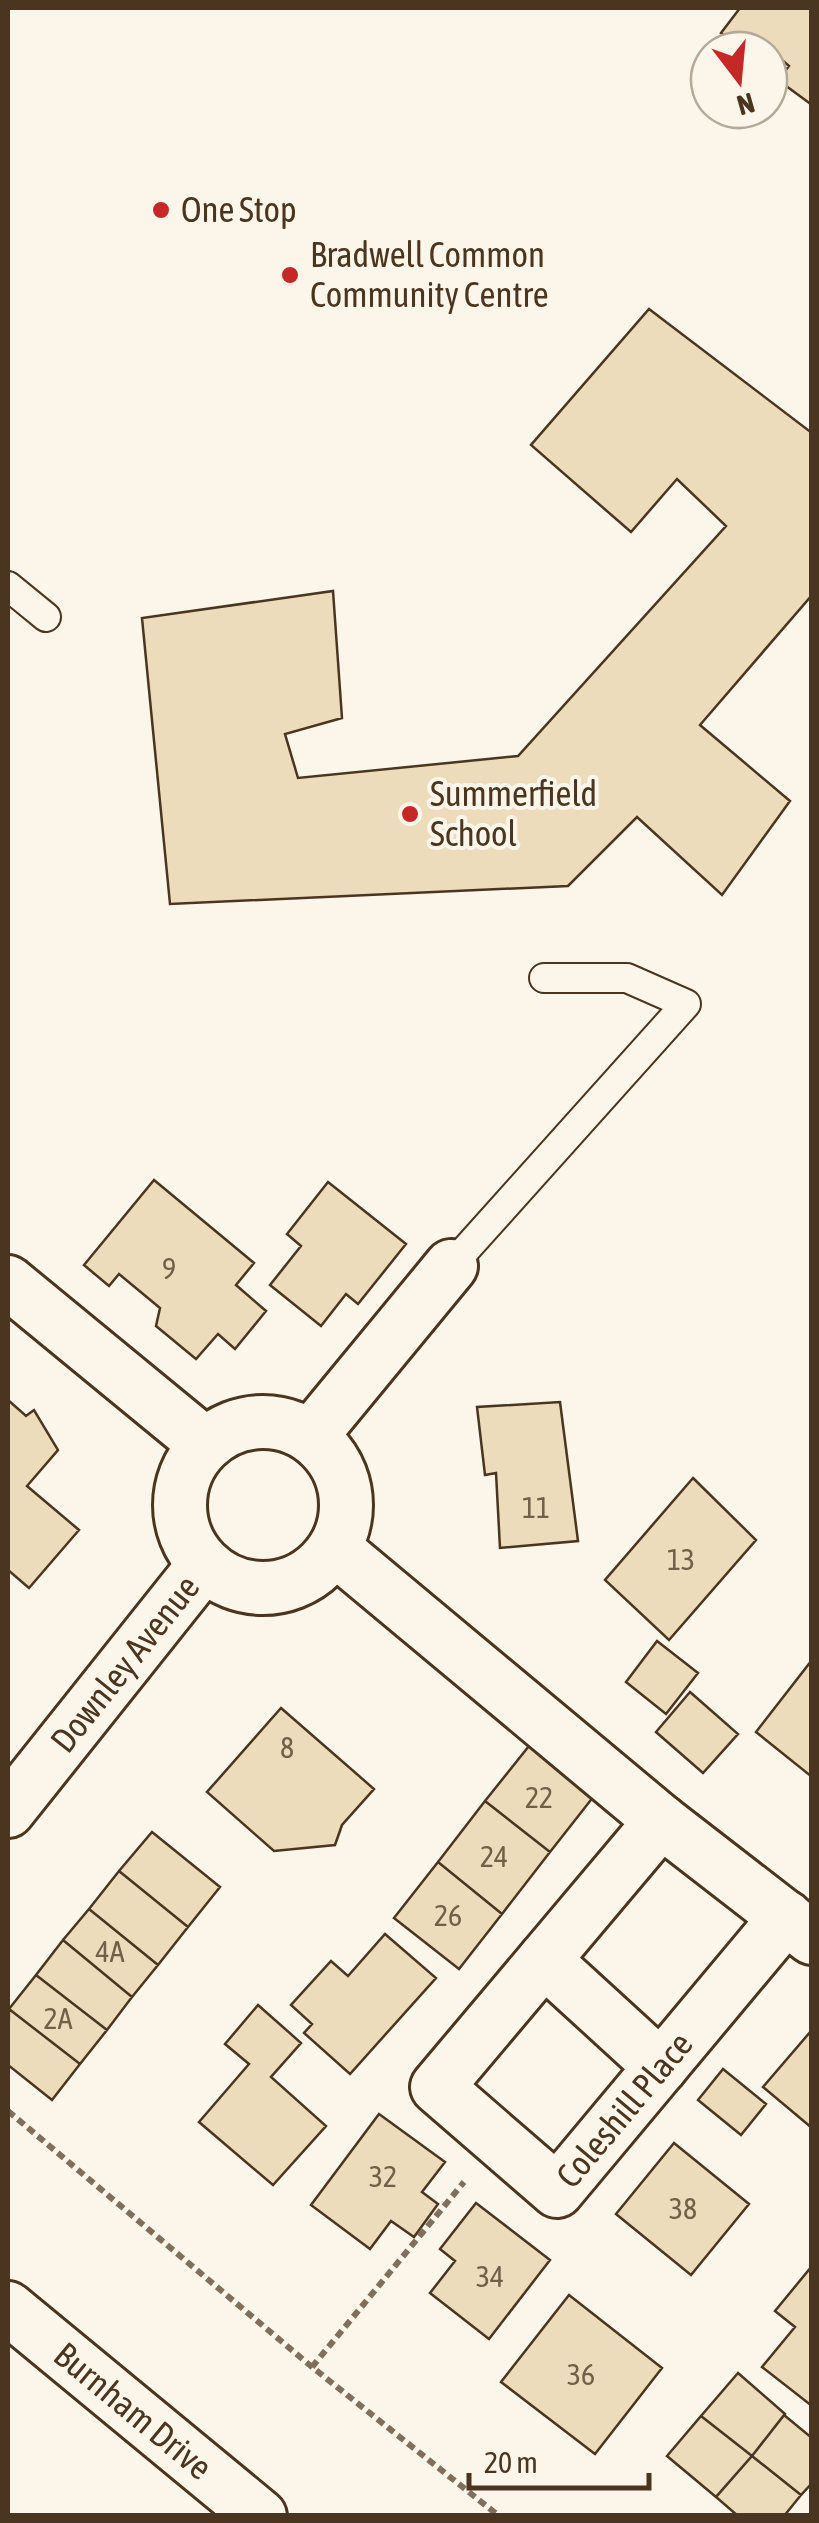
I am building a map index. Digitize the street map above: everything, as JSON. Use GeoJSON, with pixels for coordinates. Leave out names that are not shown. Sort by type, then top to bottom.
{"type":"FeatureCollection","features":[{"type":"Feature","properties":{"kind":"street"},"geometry":{"type":"LineString","coordinates":[[310,1436],[452,1266]]}},
{"type":"Feature","properties":{"kind":"street"},"geometry":{"type":"LineString","coordinates":[[8,1282],[205,1444]]}},
{"type":"Feature","properties":{"kind":"street"},"geometry":{"type":"LineString","coordinates":[[258,1421],[287,1425],[310,1436],[332,1456],[344,1482],[348,1511],[335,1549],[316,1571],[290,1584],[260,1589],[232,1583],[204,1566],[182,1527],[179,1498],[186,1470],[205,1444],[230,1428],[258,1421]]}},
{"type":"Feature","properties":{"kind":"street","name":"Coleshill Place"},"geometry":{"type":"LineString","coordinates":[[335,1549],[661,1820],[798,1928],[661,2067],[557,2191],[438,2088],[661,1820]]}},
{"type":"Feature","properties":{"kind":"street","name":"Downley Avenue"},"geometry":{"type":"LineString","coordinates":[[8,1810],[204,1566]]}},
{"type":"Feature","properties":{"kind":"street"},"geometry":{"type":"LineString","coordinates":[[544,1960],[661,2067]]}},
{"type":"Feature","properties":{"kind":"street","name":"Burnham Drive"},"geometry":{"type":"LineString","coordinates":[[8,2308],[260,2516]]}},
{"type":"Feature","properties":{"kind":"lane"},"geometry":{"type":"LineString","coordinates":[[8,586],[46,617]]}},
{"type":"Feature","properties":{"kind":"lane"},"geometry":{"type":"LineString","coordinates":[[452,1266],[686,1004],[628,978],[544,978]]}},
{"type":"Feature","properties":{"kind":"path"},"geometry":{"type":"LineString","coordinates":[[8,2111],[312,2367],[498,2516]]}},
{"type":"Feature","properties":{"kind":"path"},"geometry":{"type":"LineString","coordinates":[[312,2367],[498,2140]]}},
{"type":"Feature","properties":{"kind":"building"},"geometry":{"type":"Polygon","coordinates":[[[740,8],[812,8],[812,105],[789,88],[789,30],[723,30],[740,8]]]}},
{"type":"Feature","properties":{"kind":"building"},"geometry":{"type":"Polygon","coordinates":[[[649,309],[812,433],[812,595],[700,725],[790,801],[722,895],[637,817],[568,886],[170,904],[142,618],[333,591],[342,718],[285,734],[298,778],[518,756],[726,526],[677,479],[631,532],[531,445],[649,309]]]}},
{"type":"Feature","properties":{"kind":"building"},"geometry":{"type":"Polygon","coordinates":[[[154,1180],[254,1263],[236,1285],[266,1311],[235,1349],[218,1334],[196,1359],[156,1326],[160,1308],[119,1274],[109,1286],[84,1265],[154,1180]]]}},
{"type":"Feature","properties":{"kind":"building"},"geometry":{"type":"Polygon","coordinates":[[[328,1182],[406,1244],[358,1304],[346,1294],[321,1326],[270,1285],[301,1246],[287,1234],[328,1182]]]}},
{"type":"Feature","properties":{"kind":"building"},"geometry":{"type":"Polygon","coordinates":[[[8,1400],[26,1416],[34,1410],[58,1450],[27,1486],[79,1530],[29,1588],[8,1570],[8,1400]]]}},
{"type":"Feature","properties":{"kind":"building"},"geometry":{"type":"Polygon","coordinates":[[[560,1402],[578,1541],[500,1548],[496,1473],[485,1475],[477,1407],[560,1402]]]}},
{"type":"Feature","properties":{"kind":"building"},"geometry":{"type":"Polygon","coordinates":[[[693,1478],[756,1540],[669,1640],[605,1580],[693,1478]]]}},
{"type":"Feature","properties":{"kind":"building"},"geometry":{"type":"Polygon","coordinates":[[[657,1641],[698,1673],[666,1714],[626,1682],[657,1641]]]}},
{"type":"Feature","properties":{"kind":"building"},"geometry":{"type":"Polygon","coordinates":[[[812,1660],[812,1777],[756,1732],[812,1660]]]}},
{"type":"Feature","properties":{"kind":"building"},"geometry":{"type":"Polygon","coordinates":[[[690,1692],[738,1734],[703,1773],[656,1732],[690,1692]]]}},
{"type":"Feature","properties":{"kind":"building"},"geometry":{"type":"Polygon","coordinates":[[[281,1708],[374,1789],[342,1825],[335,1845],[274,1851],[207,1792],[281,1708]]]}},
{"type":"Feature","properties":{"kind":"building"},"geometry":{"type":"Polygon","coordinates":[[[529,1746],[594,1796],[550,1852],[485,1801],[529,1746]]]}},
{"type":"Feature","properties":{"kind":"building"},"geometry":{"type":"Polygon","coordinates":[[[485,1801],[550,1852],[502,1914],[438,1862],[485,1801]]]}},
{"type":"Feature","properties":{"kind":"building"},"geometry":{"type":"Polygon","coordinates":[[[152,1832],[220,1887],[188,1927],[119,1871],[152,1832]]]}},
{"type":"Feature","properties":{"kind":"building"},"geometry":{"type":"Polygon","coordinates":[[[438,1862],[502,1914],[459,1969],[394,1918],[438,1862]]]}},
{"type":"Feature","properties":{"kind":"building"},"geometry":{"type":"Polygon","coordinates":[[[119,1871],[188,1927],[158,1965],[89,1909],[119,1871]]]}},
{"type":"Feature","properties":{"kind":"building"},"geometry":{"type":"Polygon","coordinates":[[[89,1909],[158,1965],[132,1997],[63,1940],[89,1909]]]}},
{"type":"Feature","properties":{"kind":"building"},"geometry":{"type":"Polygon","coordinates":[[[385,1934],[436,1978],[350,2074],[304,2033],[312,2024],[291,2005],[331,1961],[348,1976],[385,1934]]]}},
{"type":"Feature","properties":{"kind":"building"},"geometry":{"type":"Polygon","coordinates":[[[63,1940],[132,1997],[107,2030],[36,1975],[63,1940]]]}},
{"type":"Feature","properties":{"kind":"building"},"geometry":{"type":"Polygon","coordinates":[[[36,1975],[107,2030],[80,2064],[9,2009],[36,1975]]]}},
{"type":"Feature","properties":{"kind":"building"},"geometry":{"type":"Polygon","coordinates":[[[258,2005],[301,2043],[271,2077],[326,2126],[273,2185],[199,2122],[249,2064],[225,2044],[258,2005]]]}},
{"type":"Feature","properties":{"kind":"building"},"geometry":{"type":"Polygon","coordinates":[[[9,2009],[80,2064],[52,2100],[8,2065],[9,2009]]]}},
{"type":"Feature","properties":{"kind":"building"},"geometry":{"type":"Polygon","coordinates":[[[812,2032],[812,2128],[763,2087],[812,2032]]]}},
{"type":"Feature","properties":{"kind":"building"},"geometry":{"type":"Polygon","coordinates":[[[723,2069],[766,2104],[741,2135],[698,2100],[723,2069]]]}},
{"type":"Feature","properties":{"kind":"building"},"geometry":{"type":"Polygon","coordinates":[[[379,2114],[445,2162],[422,2192],[438,2204],[414,2237],[391,2221],[370,2249],[311,2205],[379,2114]]]}},
{"type":"Feature","properties":{"kind":"building"},"geometry":{"type":"Polygon","coordinates":[[[674,2143],[749,2204],[691,2275],[616,2214],[674,2143]]]}},
{"type":"Feature","properties":{"kind":"building"},"geometry":{"type":"Polygon","coordinates":[[[476,2203],[550,2260],[489,2339],[430,2293],[455,2261],[440,2249],[476,2203]]]}},
{"type":"Feature","properties":{"kind":"building"},"geometry":{"type":"Polygon","coordinates":[[[812,2266],[812,2406],[762,2367],[795,2327],[775,2311],[812,2266]]]}},
{"type":"Feature","properties":{"kind":"building"},"geometry":{"type":"Polygon","coordinates":[[[569,2295],[662,2368],[595,2454],[501,2382],[569,2295]]]}},
{"type":"Feature","properties":{"kind":"building"},"geometry":{"type":"Polygon","coordinates":[[[738,2373],[785,2414],[752,2456],[701,2416],[738,2373]]]}},
{"type":"Feature","properties":{"kind":"building"},"geometry":{"type":"Polygon","coordinates":[[[784,2415],[812,2438],[812,2483],[801,2495],[752,2456],[784,2415]]]}},
{"type":"Feature","properties":{"kind":"building"},"geometry":{"type":"Polygon","coordinates":[[[701,2416],[752,2456],[716,2497],[667,2456],[701,2416]]]}},
{"type":"Feature","properties":{"kind":"building"},"geometry":{"type":"Polygon","coordinates":[[[752,2456],[801,2495],[784,2516],[738,2516],[716,2497],[752,2456]]]}},
{"type":"Feature","properties":{"kind":"place","name":"One Stop"},"geometry":{"type":"Point","coordinates":[161,210]}},
{"type":"Feature","properties":{"kind":"place","name":"Bradwell Common Community Centre"},"geometry":{"type":"Point","coordinates":[290,275]}},
{"type":"Feature","properties":{"kind":"place","name":"Summerfield School"},"geometry":{"type":"Point","coordinates":[410,814]}}]}
